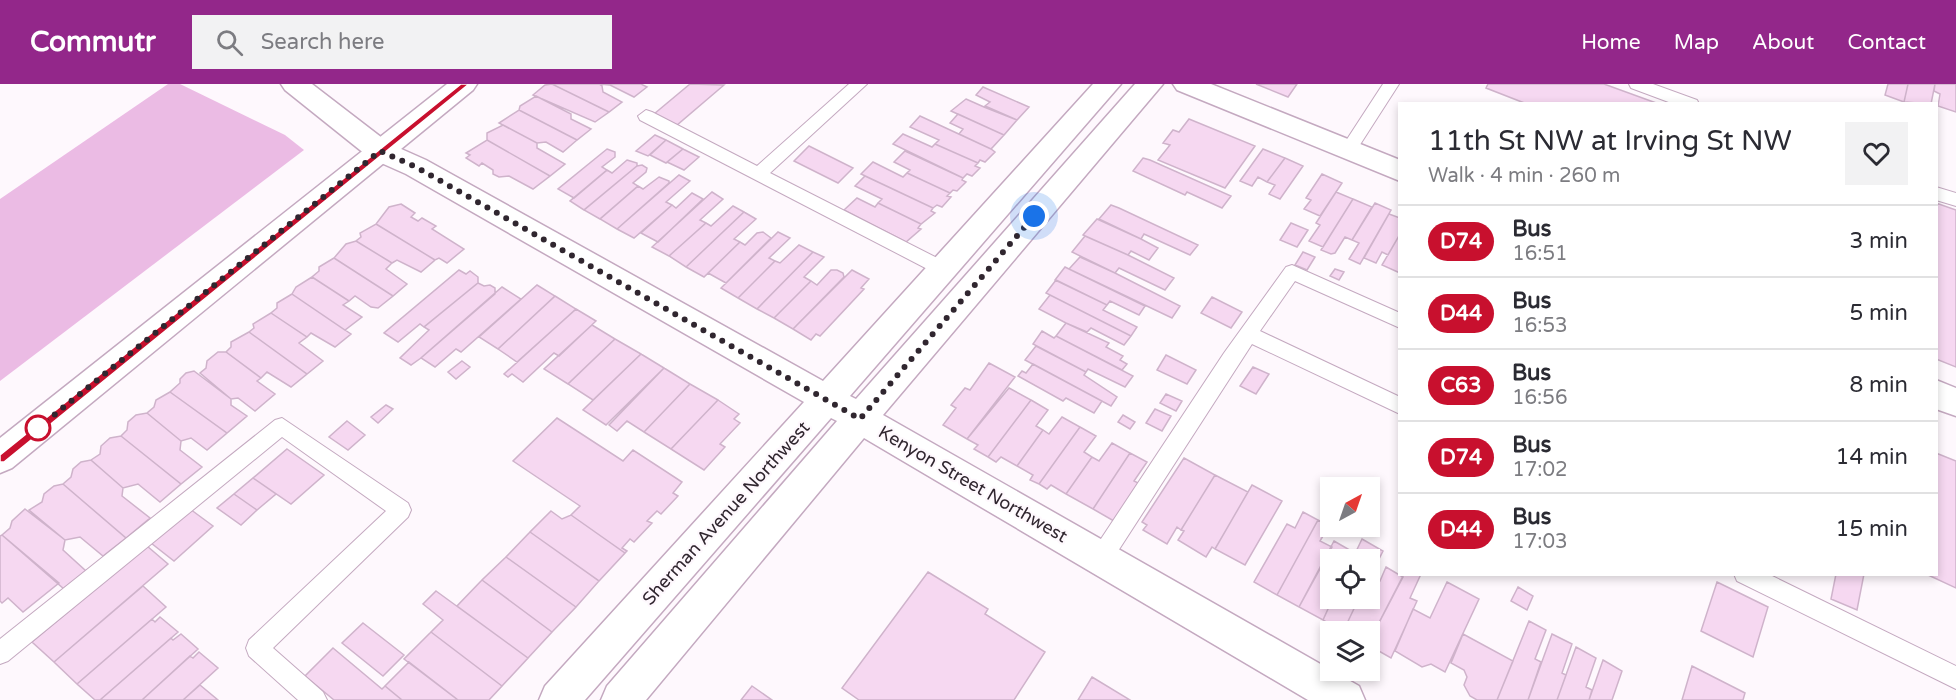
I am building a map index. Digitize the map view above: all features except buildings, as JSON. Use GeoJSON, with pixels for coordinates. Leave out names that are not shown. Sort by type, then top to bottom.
{"type":"FeatureCollection","features":[{"type":"Feature","properties":{"kind":"main road","name":"Kenyon Street Northwest"},"geometry":{"type":"LineString","coordinates":[[294,84],[380,151],[416,167],[827,399],[1345,700]]}},
{"type":"Feature","properties":{"kind":"main road"},"geometry":{"type":"LineString","coordinates":[[0,459],[464,84]]}},
{"type":"Feature","properties":{"kind":"main road","name":"Sherman Avenue Northwest"},"geometry":{"type":"LineString","coordinates":[[559,700],[1108,84]]}},
{"type":"Feature","properties":{"kind":"main road","name":"Sherman Avenue Northwest"},"geometry":{"type":"LineString","coordinates":[[621,700],[1150,84]]}},
{"type":"Feature","properties":{"kind":"main road"},"geometry":{"type":"LineString","coordinates":[[1186,84],[1398,170]]}},
{"type":"Feature","properties":{"kind":"main road"},"geometry":{"type":"LineString","coordinates":[[1938,395],[1956,402]]}},
{"type":"Feature","properties":{"kind":"lane"},"geometry":{"type":"LineString","coordinates":[[758,174],[859,84]]}},
{"type":"Feature","properties":{"kind":"lane"},"geometry":{"type":"LineString","coordinates":[[1348,150],[1390,84]]}},
{"type":"Feature","properties":{"kind":"lane"},"geometry":{"type":"LineString","coordinates":[[1637,84],[1686,102]]}},
{"type":"Feature","properties":{"kind":"lane"},"geometry":{"type":"LineString","coordinates":[[646,116],[943,269]]}},
{"type":"Feature","properties":{"kind":"lane"},"geometry":{"type":"LineString","coordinates":[[1938,193],[1956,200]]}},
{"type":"Feature","properties":{"kind":"lane"},"geometry":{"type":"LineString","coordinates":[[1101,558],[1292,272],[1398,320]]}},
{"type":"Feature","properties":{"kind":"lane"},"geometry":{"type":"LineString","coordinates":[[1249,334],[1398,405]]}},
{"type":"Feature","properties":{"kind":"lane"},"geometry":{"type":"LineString","coordinates":[[0,653],[282,426],[400,510],[256,648],[315,700]]}},
{"type":"Feature","properties":{"kind":"lane"},"geometry":{"type":"LineString","coordinates":[[1749,576],[1956,678]]}},
{"type":"Feature","properties":{"kind":"shaded area"},"geometry":{"type":"Polygon","coordinates":[[[168,84],[180,84],[285,135],[304,150],[0,381],[0,199],[168,84]]]}},
{"type":"Feature","properties":{"kind":"bus line","name":"D74"},"geometry":{"type":"LineString","coordinates":[[0,458],[464,84]]}},
{"type":"Feature","properties":{"kind":"route"},"geometry":{"type":"LineString","coordinates":[[38,428],[380,151],[416,167],[860,419],[1034,216]]}}]}
